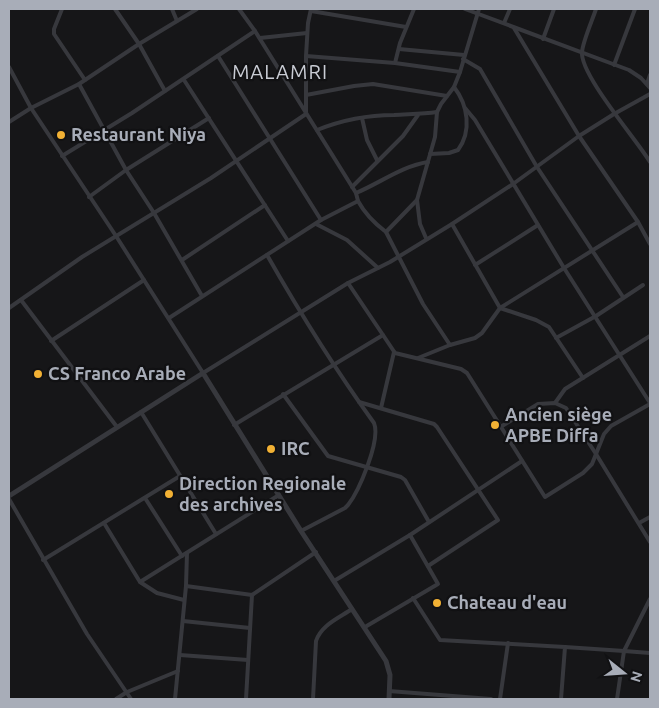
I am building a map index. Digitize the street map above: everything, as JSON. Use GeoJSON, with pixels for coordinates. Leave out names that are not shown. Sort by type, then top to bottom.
{"type":"FeatureCollection","features":[{"type":"Feature","properties":{"kind":"street"},"geometry":{"type":"LineString","coordinates":[[62,9],[54,29],[54,34],[84,80]]}},
{"type":"Feature","properties":{"kind":"street"},"geometry":{"type":"LineString","coordinates":[[115,9],[165,91]]}},
{"type":"Feature","properties":{"kind":"street"},"geometry":{"type":"LineString","coordinates":[[172,9],[177,20]]}},
{"type":"Feature","properties":{"kind":"street"},"geometry":{"type":"LineString","coordinates":[[9,122],[31,108],[79,84],[138,44],[197,9]]}},
{"type":"Feature","properties":{"kind":"street"},"geometry":{"type":"LineString","coordinates":[[239,9],[260,38],[356,193],[364,212],[386,232],[423,304],[450,345]]}},
{"type":"Feature","properties":{"kind":"street"},"geometry":{"type":"LineString","coordinates":[[395,63],[406,27],[414,9]]}},
{"type":"Feature","properties":{"kind":"street"},"geometry":{"type":"LineString","coordinates":[[465,9],[478,11],[514,28],[629,70],[648,86],[650,75]]}},
{"type":"Feature","properties":{"kind":"street"},"geometry":{"type":"LineString","coordinates":[[504,24],[510,9]]}},
{"type":"Feature","properties":{"kind":"street"},"geometry":{"type":"LineString","coordinates":[[543,39],[554,9]]}},
{"type":"Feature","properties":{"kind":"street"},"geometry":{"type":"LineString","coordinates":[[596,9],[582,54],[588,71],[614,114],[649,159]]}},
{"type":"Feature","properties":{"kind":"street"},"geometry":{"type":"LineString","coordinates":[[614,65],[635,9]]}},
{"type":"Feature","properties":{"kind":"street"},"geometry":{"type":"LineString","coordinates":[[306,114],[307,33],[311,10],[406,27]]}},
{"type":"Feature","properties":{"kind":"street"},"geometry":{"type":"LineString","coordinates":[[426,238],[420,224],[418,200],[435,136],[437,112],[454,87],[478,11]]}},
{"type":"Feature","properties":{"kind":"street"},"geometry":{"type":"LineString","coordinates":[[514,28],[580,136],[638,222],[650,244]]}},
{"type":"Feature","properties":{"kind":"street"},"geometry":{"type":"LineString","coordinates":[[62,156],[184,80],[255,31]]}},
{"type":"Feature","properties":{"kind":"street"},"geometry":{"type":"LineString","coordinates":[[260,38],[307,33]]}},
{"type":"Feature","properties":{"kind":"street"},"geometry":{"type":"LineString","coordinates":[[399,49],[464,57],[480,69],[537,167],[623,297]]}},
{"type":"Feature","properties":{"kind":"street"},"geometry":{"type":"LineString","coordinates":[[218,56],[322,220]]}},
{"type":"Feature","properties":{"kind":"street"},"geometry":{"type":"LineString","coordinates":[[306,56],[395,63],[460,72]]}},
{"type":"Feature","properties":{"kind":"street"},"geometry":{"type":"LineString","coordinates":[[9,67],[31,108],[116,236],[301,531],[365,627],[389,668],[389,699]]}},
{"type":"Feature","properties":{"kind":"street"},"geometry":{"type":"LineString","coordinates":[[184,80],[288,241]]}},
{"type":"Feature","properties":{"kind":"street"},"geometry":{"type":"LineString","coordinates":[[79,84],[126,170],[154,213],[202,296]]}},
{"type":"Feature","properties":{"kind":"street"},"geometry":{"type":"LineString","coordinates":[[306,95],[373,84],[447,96]]}},
{"type":"Feature","properties":{"kind":"street"},"geometry":{"type":"LineString","coordinates":[[430,154],[449,153],[458,150],[465,137],[467,128],[464,108],[461,95],[454,87]]}},
{"type":"Feature","properties":{"kind":"street"},"geometry":{"type":"LineString","coordinates":[[131,699],[87,634],[9,498],[117,427],[300,313],[452,224],[580,136],[650,94]]}},
{"type":"Feature","properties":{"kind":"street"},"geometry":{"type":"LineString","coordinates":[[348,284],[394,352],[464,371],[475,384],[502,426],[545,497],[583,473],[592,464],[608,429],[650,404],[512,184],[508,173],[480,128],[464,108]]}},
{"type":"Feature","properties":{"kind":"street"},"geometry":{"type":"LineString","coordinates":[[317,130],[344,120],[437,112]]}},
{"type":"Feature","properties":{"kind":"street"},"geometry":{"type":"LineString","coordinates":[[9,308],[82,257],[237,161],[306,114]]}},
{"type":"Feature","properties":{"kind":"street"},"geometry":{"type":"LineString","coordinates":[[352,188],[373,168],[377,160],[403,136],[418,115]]}},
{"type":"Feature","properties":{"kind":"street"},"geometry":{"type":"LineString","coordinates":[[89,197],[126,170],[209,118]]}},
{"type":"Feature","properties":{"kind":"street"},"geometry":{"type":"LineString","coordinates":[[362,118],[368,140],[377,160]]}},
{"type":"Feature","properties":{"kind":"street"},"geometry":{"type":"LineString","coordinates":[[356,193],[415,164],[428,162]]}},
{"type":"Feature","properties":{"kind":"street"},"geometry":{"type":"LineString","coordinates":[[386,232],[418,200]]}},
{"type":"Feature","properties":{"kind":"street"},"geometry":{"type":"LineString","coordinates":[[168,318],[322,220],[358,201]]}},
{"type":"Feature","properties":{"kind":"street"},"geometry":{"type":"LineString","coordinates":[[182,260],[265,205]]}},
{"type":"Feature","properties":{"kind":"street"},"geometry":{"type":"LineString","coordinates":[[417,359],[450,345],[474,338],[482,333],[500,308],[593,252],[638,222]]}},
{"type":"Feature","properties":{"kind":"street"},"geometry":{"type":"LineString","coordinates":[[316,224],[347,240],[378,268]]}},
{"type":"Feature","properties":{"kind":"street"},"geometry":{"type":"LineString","coordinates":[[452,224],[500,308],[549,327],[583,378]]}},
{"type":"Feature","properties":{"kind":"street"},"geometry":{"type":"LineString","coordinates":[[475,265],[538,225]]}},
{"type":"Feature","properties":{"kind":"street"},"geometry":{"type":"LineString","coordinates":[[267,255],[300,313],[332,364],[374,424],[376,431],[367,467],[351,501],[345,508],[301,531]]}},
{"type":"Feature","properties":{"kind":"street"},"geometry":{"type":"LineString","coordinates":[[51,340],[144,280]]}},
{"type":"Feature","properties":{"kind":"street"},"geometry":{"type":"LineString","coordinates":[[556,338],[596,316],[642,285]]}},
{"type":"Feature","properties":{"kind":"street"},"geometry":{"type":"LineString","coordinates":[[21,300],[117,427]]}},
{"type":"Feature","properties":{"kind":"street"},"geometry":{"type":"LineString","coordinates":[[234,425],[382,335]]}},
{"type":"Feature","properties":{"kind":"street"},"geometry":{"type":"LineString","coordinates":[[555,403],[565,389],[650,336]]}},
{"type":"Feature","properties":{"kind":"street"},"geometry":{"type":"LineString","coordinates":[[380,408],[394,352]]}},
{"type":"Feature","properties":{"kind":"street"},"geometry":{"type":"LineString","coordinates":[[283,394],[328,456],[397,475],[405,480],[429,522]]}},
{"type":"Feature","properties":{"kind":"street"},"geometry":{"type":"LineString","coordinates":[[359,402],[434,424],[498,520],[428,566]]}},
{"type":"Feature","properties":{"kind":"street"},"geometry":{"type":"LineString","coordinates":[[502,426],[538,404],[555,403],[566,408],[650,542]]}},
{"type":"Feature","properties":{"kind":"street"},"geometry":{"type":"LineString","coordinates":[[141,412],[216,534]]}},
{"type":"Feature","properties":{"kind":"street"},"geometry":{"type":"LineString","coordinates":[[334,581],[410,535],[522,461]]}},
{"type":"Feature","properties":{"kind":"street"},"geometry":{"type":"LineString","coordinates":[[43,560],[180,476]]}},
{"type":"Feature","properties":{"kind":"street"},"geometry":{"type":"LineString","coordinates":[[140,582],[279,495]]}},
{"type":"Feature","properties":{"kind":"street"},"geometry":{"type":"LineString","coordinates":[[145,498],[182,556]]}},
{"type":"Feature","properties":{"kind":"street"},"geometry":{"type":"LineString","coordinates":[[639,523],[650,517]]}},
{"type":"Feature","properties":{"kind":"street"},"geometry":{"type":"LineString","coordinates":[[104,523],[140,582],[157,593],[184,600]]}},
{"type":"Feature","properties":{"kind":"street"},"geometry":{"type":"LineString","coordinates":[[365,627],[438,584],[410,535]]}},
{"type":"Feature","properties":{"kind":"street"},"geometry":{"type":"LineString","coordinates":[[186,586],[252,595],[316,552]]}},
{"type":"Feature","properties":{"kind":"street"},"geometry":{"type":"LineString","coordinates":[[175,699],[186,586],[187,553]]}},
{"type":"Feature","properties":{"kind":"street"},"geometry":{"type":"LineString","coordinates":[[246,699],[252,595]]}},
{"type":"Feature","properties":{"kind":"street"},"geometry":{"type":"LineString","coordinates":[[413,598],[440,640],[650,653]]}},
{"type":"Feature","properties":{"kind":"street"},"geometry":{"type":"LineString","coordinates":[[617,699],[624,651],[650,599]]}},
{"type":"Feature","properties":{"kind":"street"},"geometry":{"type":"LineString","coordinates":[[313,699],[316,641],[319,633],[352,609]]}},
{"type":"Feature","properties":{"kind":"street"},"geometry":{"type":"LineString","coordinates":[[182,621],[250,628]]}},
{"type":"Feature","properties":{"kind":"street"},"geometry":{"type":"LineString","coordinates":[[500,699],[508,643]]}},
{"type":"Feature","properties":{"kind":"street"},"geometry":{"type":"LineString","coordinates":[[561,699],[565,647]]}},
{"type":"Feature","properties":{"kind":"street"},"geometry":{"type":"LineString","coordinates":[[180,655],[248,660]]}},
{"type":"Feature","properties":{"kind":"street"},"geometry":{"type":"LineString","coordinates":[[116,699],[127,692],[178,671]]}},
{"type":"Feature","properties":{"kind":"street"},"geometry":{"type":"LineString","coordinates":[[389,691],[491,699]]}},
{"type":"Feature","properties":{"kind":"place","name":"Restaurant Niya"},"geometry":{"type":"Point","coordinates":[61,135]}},
{"type":"Feature","properties":{"kind":"place","name":"CS Franco Arabe"},"geometry":{"type":"Point","coordinates":[38,374]}},
{"type":"Feature","properties":{"kind":"place","name":"Ancien siège APBE Diffa"},"geometry":{"type":"Point","coordinates":[495,425]}},
{"type":"Feature","properties":{"kind":"place","name":"IRC"},"geometry":{"type":"Point","coordinates":[271,449]}},
{"type":"Feature","properties":{"kind":"place","name":"Direction Regionale des archives"},"geometry":{"type":"Point","coordinates":[169,494]}},
{"type":"Feature","properties":{"kind":"place","name":"Chateau d'eau"},"geometry":{"type":"Point","coordinates":[437,603]}},
{"type":"Feature","properties":{"kind":"district","name":"MALAMRI"},"geometry":{"type":"Point","coordinates":[280,72]}}]}
